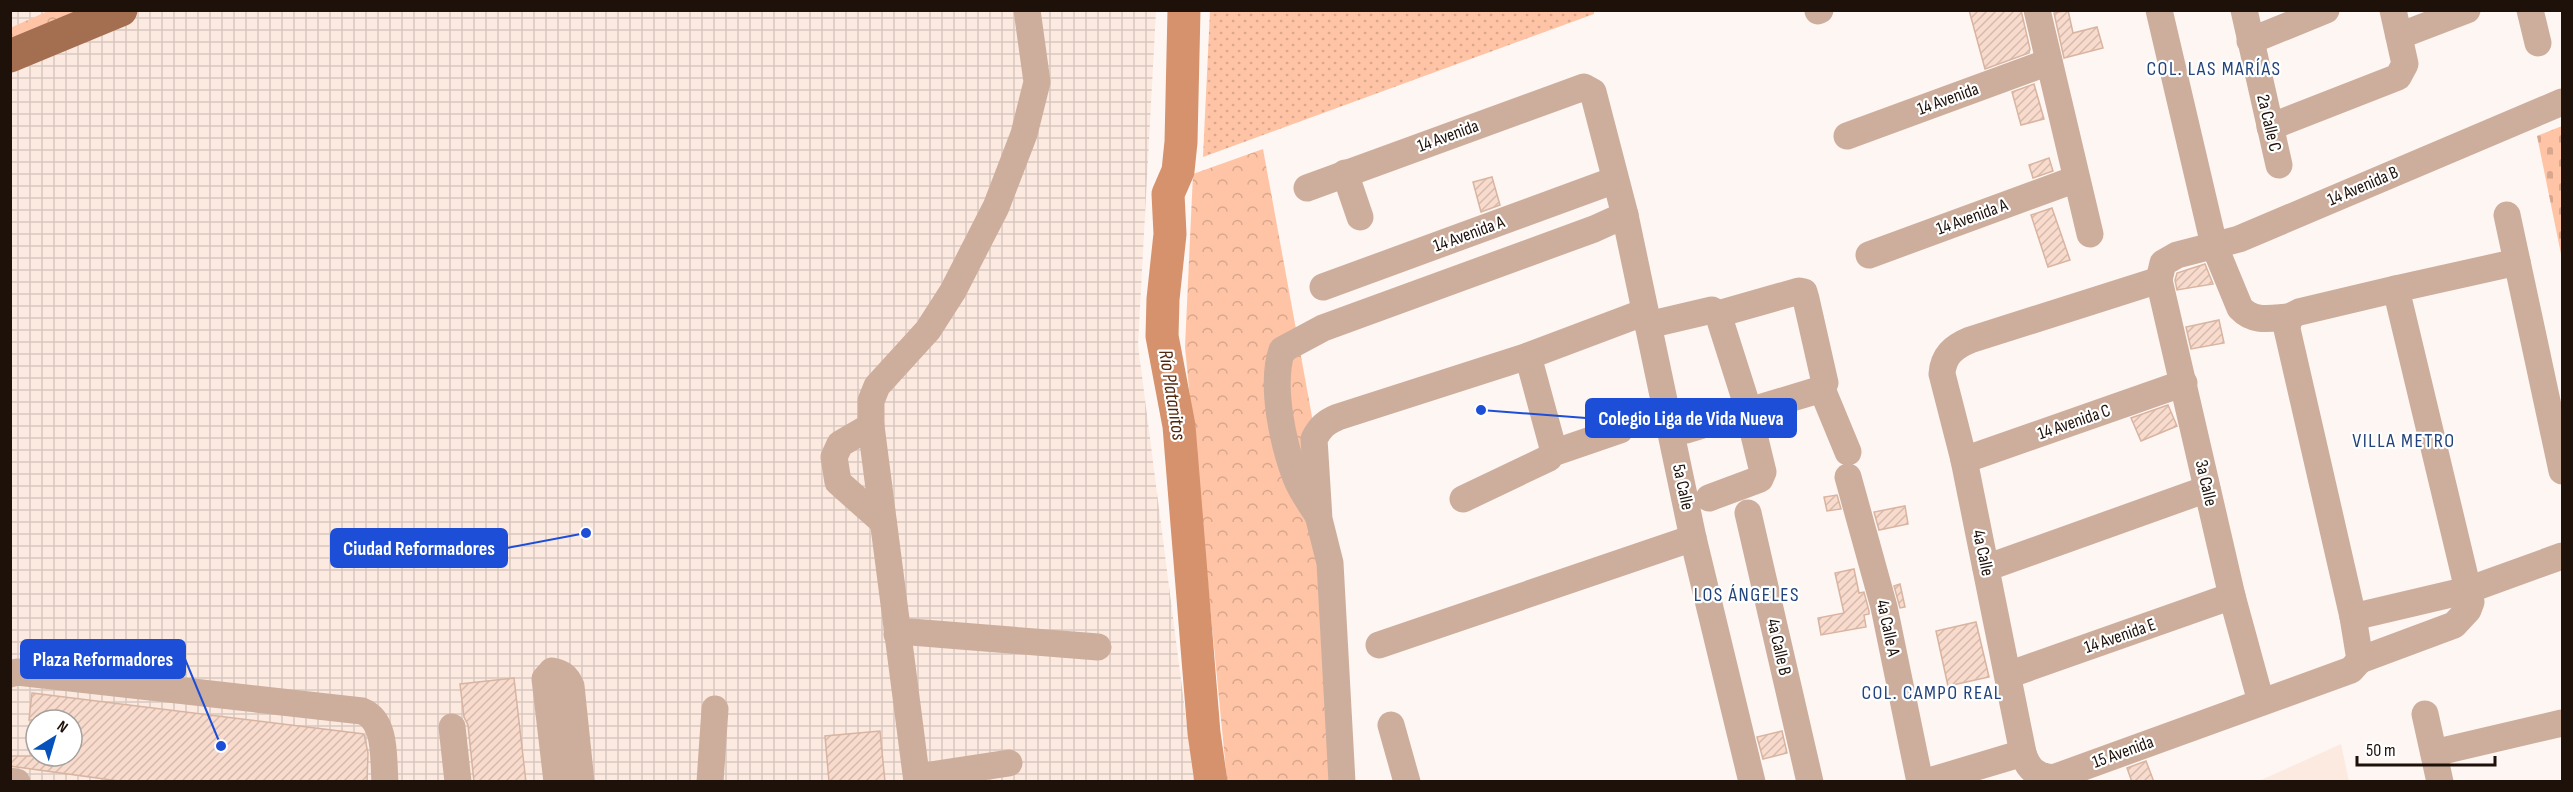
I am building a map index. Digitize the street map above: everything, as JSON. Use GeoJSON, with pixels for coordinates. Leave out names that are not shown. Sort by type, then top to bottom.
{"type":"FeatureCollection","features":[{"type":"Feature","properties":{"kind":"main road"},"geometry":{"type":"LineString","coordinates":[[10,56],[121,10]]}},
{"type":"Feature","properties":{"kind":"street"},"geometry":{"type":"LineString","coordinates":[[1009,764],[917,779],[871,426],[871,400],[877,386],[928,330],[953,291],[996,207],[1024,134],[1037,82],[1027,10]]}},
{"type":"Feature","properties":{"kind":"street"},"geometry":{"type":"LineString","coordinates":[[2037,10],[2090,234]]}},
{"type":"Feature","properties":{"kind":"street"},"geometry":{"type":"LineString","coordinates":[[2159,10],[2214,245],[2240,308],[2246,315],[2256,319],[2289,317],[2299,312],[2517,262]]}},
{"type":"Feature","properties":{"kind":"street","name":"2a Calle C"},"geometry":{"type":"LineString","coordinates":[[2244,10],[2278,165]]}},
{"type":"Feature","properties":{"kind":"street"},"geometry":{"type":"LineString","coordinates":[[2250,41],[2326,10]]}},
{"type":"Feature","properties":{"kind":"street"},"geometry":{"type":"LineString","coordinates":[[2270,127],[2391,80],[2403,71],[2405,64],[2396,23],[2467,10]]}},
{"type":"Feature","properties":{"kind":"street"},"geometry":{"type":"LineString","coordinates":[[2530,10],[2538,43]]}},
{"type":"Feature","properties":{"kind":"street","name":"14 Avenida"},"geometry":{"type":"LineString","coordinates":[[1847,136],[2049,62]]}},
{"type":"Feature","properties":{"kind":"street","name":"14 Avenida"},"geometry":{"type":"LineString","coordinates":[[1307,188],[1584,87],[1589,89]]}},
{"type":"Feature","properties":{"kind":"street","name":"5a Calle"},"geometry":{"type":"LineString","coordinates":[[1589,89],[1593,92],[1625,215],[1693,538],[1752,782]]}},
{"type":"Feature","properties":{"kind":"street","name":"14 Avenida B"},"geometry":{"type":"LineString","coordinates":[[1948,355],[1957,346],[1970,340],[2161,271],[2177,255],[2239,239],[2562,102]]}},
{"type":"Feature","properties":{"kind":"street"},"geometry":{"type":"LineString","coordinates":[[1346,173],[1360,217]]}},
{"type":"Feature","properties":{"kind":"street","name":"14 Avenida A"},"geometry":{"type":"LineString","coordinates":[[1869,255],[2076,179]]}},
{"type":"Feature","properties":{"kind":"street","name":"14 Avenida A"},"geometry":{"type":"LineString","coordinates":[[1323,287],[1615,180]]}},
{"type":"Feature","properties":{"kind":"street"},"geometry":{"type":"LineString","coordinates":[[1319,519],[1296,480],[1281,427],[1277,365],[1282,350],[1323,328],[1625,215]]}},
{"type":"Feature","properties":{"kind":"street"},"geometry":{"type":"LineString","coordinates":[[2507,215],[2562,471]]}},
{"type":"Feature","properties":{"kind":"street","name":"3a Calle"},"geometry":{"type":"LineString","coordinates":[[2161,271],[2207,489],[2232,596],[2261,702]]}},
{"type":"Feature","properties":{"kind":"street"},"geometry":{"type":"LineString","coordinates":[[2396,289],[2468,590]]}},
{"type":"Feature","properties":{"kind":"street","name":"4a Calle A"},"geometry":{"type":"LineString","coordinates":[[1718,314],[1799,291],[1804,292],[1825,383],[1822,389],[1848,464],[1884,607],[1920,782]]}},
{"type":"Feature","properties":{"kind":"street"},"geometry":{"type":"LineString","coordinates":[[1342,782],[1330,563],[1319,519],[1314,439],[1319,429],[1327,422],[1647,318],[1712,310],[1718,314],[1748,410],[1763,472],[1760,479],[1709,498]]}},
{"type":"Feature","properties":{"kind":"street"},"geometry":{"type":"LineString","coordinates":[[2289,317],[2287,329],[2354,617],[2360,660]]}},
{"type":"Feature","properties":{"kind":"street","name":"4a Calle"},"geometry":{"type":"LineString","coordinates":[[1948,355],[1942,374],[1964,460],[2024,753]]}},
{"type":"Feature","properties":{"kind":"street"},"geometry":{"type":"LineString","coordinates":[[1528,356],[1553,453]]}},
{"type":"Feature","properties":{"kind":"street","name":"14 Avenida C"},"geometry":{"type":"LineString","coordinates":[[1964,460],[2184,383]]}},
{"type":"Feature","properties":{"kind":"street"},"geometry":{"type":"LineString","coordinates":[[1686,430],[1822,389]]}},
{"type":"Feature","properties":{"kind":"street"},"geometry":{"type":"LineString","coordinates":[[871,426],[840,444],[834,457],[838,482],[883,522]]}},
{"type":"Feature","properties":{"kind":"street"},"geometry":{"type":"LineString","coordinates":[[1463,500],[1549,458],[1553,453],[1620,430]]}},
{"type":"Feature","properties":{"kind":"street"},"geometry":{"type":"LineString","coordinates":[[1986,568],[2207,489]]}},
{"type":"Feature","properties":{"kind":"street","name":"4a Calle B"},"geometry":{"type":"LineString","coordinates":[[1748,513],[1810,782]]}},
{"type":"Feature","properties":{"kind":"street"},"geometry":{"type":"LineString","coordinates":[[1379,645],[1693,538]]}},
{"type":"Feature","properties":{"kind":"street"},"geometry":{"type":"LineString","coordinates":[[2354,617],[2468,590],[2562,556]]}},
{"type":"Feature","properties":{"kind":"street","name":"15 Avenida"},"geometry":{"type":"LineString","coordinates":[[2024,753],[2027,765],[2034,772],[2042,777],[2053,778],[2351,670],[2360,660],[2454,625],[2468,610],[2470,602],[2468,590]]}},
{"type":"Feature","properties":{"kind":"street","name":"14 Avenida E"},"geometry":{"type":"LineString","coordinates":[[2008,675],[2232,596]]}},
{"type":"Feature","properties":{"kind":"street"},"geometry":{"type":"LineString","coordinates":[[897,634],[911,632],[1098,647]]}},
{"type":"Feature","properties":{"kind":"street"},"geometry":{"type":"LineString","coordinates":[[557,782],[545,679],[552,671],[561,673],[571,686],[581,782]]}},
{"type":"Feature","properties":{"kind":"street"},"geometry":{"type":"LineString","coordinates":[[10,674],[17,672],[362,711],[372,715],[379,725],[385,782]]}},
{"type":"Feature","properties":{"kind":"street"},"geometry":{"type":"LineString","coordinates":[[710,782],[715,709]]}},
{"type":"Feature","properties":{"kind":"street"},"geometry":{"type":"LineString","coordinates":[[2425,714],[2440,782]]}},
{"type":"Feature","properties":{"kind":"street"},"geometry":{"type":"LineString","coordinates":[[2434,753],[2562,723]]}},
{"type":"Feature","properties":{"kind":"street"},"geometry":{"type":"LineString","coordinates":[[1391,725],[1407,782]]}},
{"type":"Feature","properties":{"kind":"street"},"geometry":{"type":"LineString","coordinates":[[452,727],[458,782]]}},
{"type":"Feature","properties":{"kind":"street"},"geometry":{"type":"LineString","coordinates":[[1926,782],[2024,753]]}},
{"type":"Feature","properties":{"kind":"street"},"geometry":{"type":"LineString","coordinates":[[10,781],[17,782]]}},
{"type":"Feature","properties":{"kind":"shaded area"},"geometry":{"type":"Polygon","coordinates":[[[10,11],[1156,11],[1138,345],[1194,781],[11,781],[10,11]]]}},
{"type":"Feature","properties":{"kind":"shaded area"},"geometry":{"type":"Polygon","coordinates":[[[2341,744],[2349,781],[2259,781],[2341,744]]]}},
{"type":"Feature","properties":{"kind":"green space"},"geometry":{"type":"Polygon","coordinates":[[[1594,10],[1594,14],[1203,157],[1210,11],[1594,10]]]}},
{"type":"Feature","properties":{"kind":"green space"},"geometry":{"type":"Polygon","coordinates":[[[48,11],[82,11],[11,40],[10,28],[48,11]]]}},
{"type":"Feature","properties":{"kind":"green space"},"geometry":{"type":"Polygon","coordinates":[[[2562,126],[2562,259],[2537,136],[2562,126]]]}},
{"type":"Feature","properties":{"kind":"green space"},"geometry":{"type":"Polygon","coordinates":[[[1263,149],[1341,575],[1353,781],[1227,781],[1185,347],[1193,174],[1263,149]]]}},
{"type":"Feature","properties":{"kind":"building"},"geometry":{"type":"Polygon","coordinates":[[[1969,10],[2021,10],[2029,53],[1985,69],[1969,10]]]}},
{"type":"Feature","properties":{"kind":"building"},"geometry":{"type":"Polygon","coordinates":[[[2068,10],[2073,33],[2097,27],[2103,48],[2064,58],[2054,13],[2068,10]]]}},
{"type":"Feature","properties":{"kind":"building"},"geometry":{"type":"Polygon","coordinates":[[[2034,84],[2044,119],[2021,125],[2012,92],[2034,84]]]}},
{"type":"Feature","properties":{"kind":"building"},"geometry":{"type":"Polygon","coordinates":[[[2049,158],[2053,171],[2033,178],[2029,165],[2049,158]]]}},
{"type":"Feature","properties":{"kind":"building"},"geometry":{"type":"Polygon","coordinates":[[[1492,177],[1500,205],[1481,212],[1473,182],[1492,177]]]}},
{"type":"Feature","properties":{"kind":"building"},"geometry":{"type":"Polygon","coordinates":[[[2052,208],[2070,260],[2048,267],[2031,215],[2052,208]]]}},
{"type":"Feature","properties":{"kind":"building"},"geometry":{"type":"Polygon","coordinates":[[[2205,264],[2213,284],[2177,290],[2175,280],[2177,273],[2205,264]]]}},
{"type":"Feature","properties":{"kind":"building"},"geometry":{"type":"Polygon","coordinates":[[[2219,320],[2224,343],[2191,349],[2186,327],[2219,320]]]}},
{"type":"Feature","properties":{"kind":"building"},"geometry":{"type":"Polygon","coordinates":[[[2168,405],[2177,426],[2141,441],[2131,418],[2168,405]]]}},
{"type":"Feature","properties":{"kind":"building"},"geometry":{"type":"Polygon","coordinates":[[[1837,495],[1841,509],[1827,511],[1824,497],[1837,495]]]}},
{"type":"Feature","properties":{"kind":"building"},"geometry":{"type":"Polygon","coordinates":[[[1905,506],[1908,524],[1879,530],[1874,512],[1905,506]]]}},
{"type":"Feature","properties":{"kind":"building"},"geometry":{"type":"Polygon","coordinates":[[[1854,569],[1859,593],[1864,592],[1869,611],[1869,614],[1864,615],[1866,627],[1821,635],[1818,618],[1844,613],[1835,573],[1854,569]]]}},
{"type":"Feature","properties":{"kind":"building"},"geometry":{"type":"Polygon","coordinates":[[[1900,584],[1905,607],[1900,608],[1894,586],[1900,584]]]}},
{"type":"Feature","properties":{"kind":"building"},"geometry":{"type":"Polygon","coordinates":[[[1976,622],[1989,677],[1948,686],[1936,631],[1976,622]]]}},
{"type":"Feature","properties":{"kind":"building"},"geometry":{"type":"Polygon","coordinates":[[[514,678],[526,782],[474,782],[468,725],[464,717],[460,684],[514,678]]]}},
{"type":"Feature","properties":{"kind":"building"},"geometry":{"type":"Polygon","coordinates":[[[32,693],[364,734],[368,753],[367,782],[126,782],[24,768],[84,768],[84,708],[30,708],[32,693]]]}},
{"type":"Feature","properties":{"kind":"building"},"geometry":{"type":"Polygon","coordinates":[[[880,731],[885,782],[829,782],[825,736],[880,731]]]}},
{"type":"Feature","properties":{"kind":"building"},"geometry":{"type":"Polygon","coordinates":[[[1782,731],[1787,753],[1763,759],[1757,737],[1782,731]]]}},
{"type":"Feature","properties":{"kind":"building"},"geometry":{"type":"Polygon","coordinates":[[[10,756],[24,756],[24,768],[10,766],[10,756]]]}},
{"type":"Feature","properties":{"kind":"building"},"geometry":{"type":"Polygon","coordinates":[[[2146,761],[2154,782],[2132,782],[2127,768],[2146,761]]]}},
{"type":"Feature","properties":{"kind":"waterway","name":"Río Platanitos"},"geometry":{"type":"LineString","coordinates":[[1184,10],[1181,142],[1178,171],[1168,194],[1170,234],[1163,299],[1162,336],[1179,426],[1204,733],[1211,782]]}},
{"type":"Feature","properties":{"kind":"place","name":"Colegio Liga de Vida Nueva"},"geometry":{"type":"Point","coordinates":[1481,410]}},
{"type":"Feature","properties":{"kind":"place","name":"Ciudad Reformadores"},"geometry":{"type":"Point","coordinates":[586,533]}},
{"type":"Feature","properties":{"kind":"place","name":"Plaza Reformadores"},"geometry":{"type":"Point","coordinates":[221,746]}},
{"type":"Feature","properties":{"kind":"district","name":"COL. LAS MARÍAS"},"geometry":{"type":"Point","coordinates":[2214,69]}},
{"type":"Feature","properties":{"kind":"district","name":"VILLA METRO"},"geometry":{"type":"Point","coordinates":[2404,441]}},
{"type":"Feature","properties":{"kind":"district","name":"LOS ÁNGELES"},"geometry":{"type":"Point","coordinates":[1747,595]}},
{"type":"Feature","properties":{"kind":"district","name":"COL. CAMPO REAL"},"geometry":{"type":"Point","coordinates":[1932,693]}}]}
